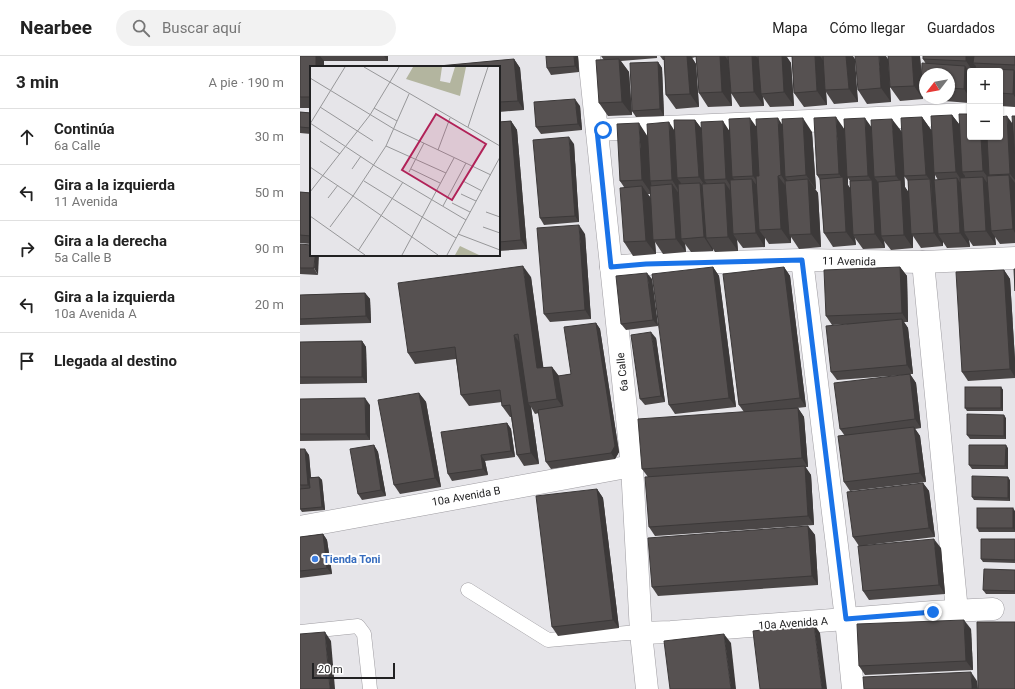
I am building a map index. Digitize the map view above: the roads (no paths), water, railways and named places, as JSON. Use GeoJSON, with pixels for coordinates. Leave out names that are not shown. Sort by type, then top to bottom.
{"type":"FeatureCollection","features":[{"type":"Feature","properties":{"kind":"street","name":"6a Calle"},"geometry":{"type":"LineString","coordinates":[[589,56],[632,466],[641,633],[647,689]]}},
{"type":"Feature","properties":{"kind":"street"},"geometry":{"type":"LineString","coordinates":[[1003,113],[1015,112]]}},
{"type":"Feature","properties":{"kind":"street"},"geometry":{"type":"LineString","coordinates":[[597,130],[967,114]]}},
{"type":"Feature","properties":{"kind":"street","name":"11 Avenida"},"geometry":{"type":"LineString","coordinates":[[611,267],[646,264],[802,260],[923,262],[1015,258]]}},
{"type":"Feature","properties":{"kind":"street"},"geometry":{"type":"LineString","coordinates":[[802,260],[846,619],[853,689]]}},
{"type":"Feature","properties":{"kind":"street"},"geometry":{"type":"LineString","coordinates":[[923,262],[957,611]]}},
{"type":"Feature","properties":{"kind":"street","name":"10a Avenida B"},"geometry":{"type":"LineString","coordinates":[[300,527],[632,466]]}},
{"type":"Feature","properties":{"kind":"street","name":"10a Avenida A"},"geometry":{"type":"LineString","coordinates":[[641,633],[993,609]]}},
{"type":"Feature","properties":{"kind":"lane"},"geometry":{"type":"LineString","coordinates":[[468,590],[548,640],[641,633]]}},
{"type":"Feature","properties":{"kind":"lane"},"geometry":{"type":"LineString","coordinates":[[300,632],[358,626],[364,634],[370,689]]}},
{"type":"Feature","properties":{"kind":"place","name":"Tienda Toni"},"geometry":{"type":"Point","coordinates":[315,559]}}]}
